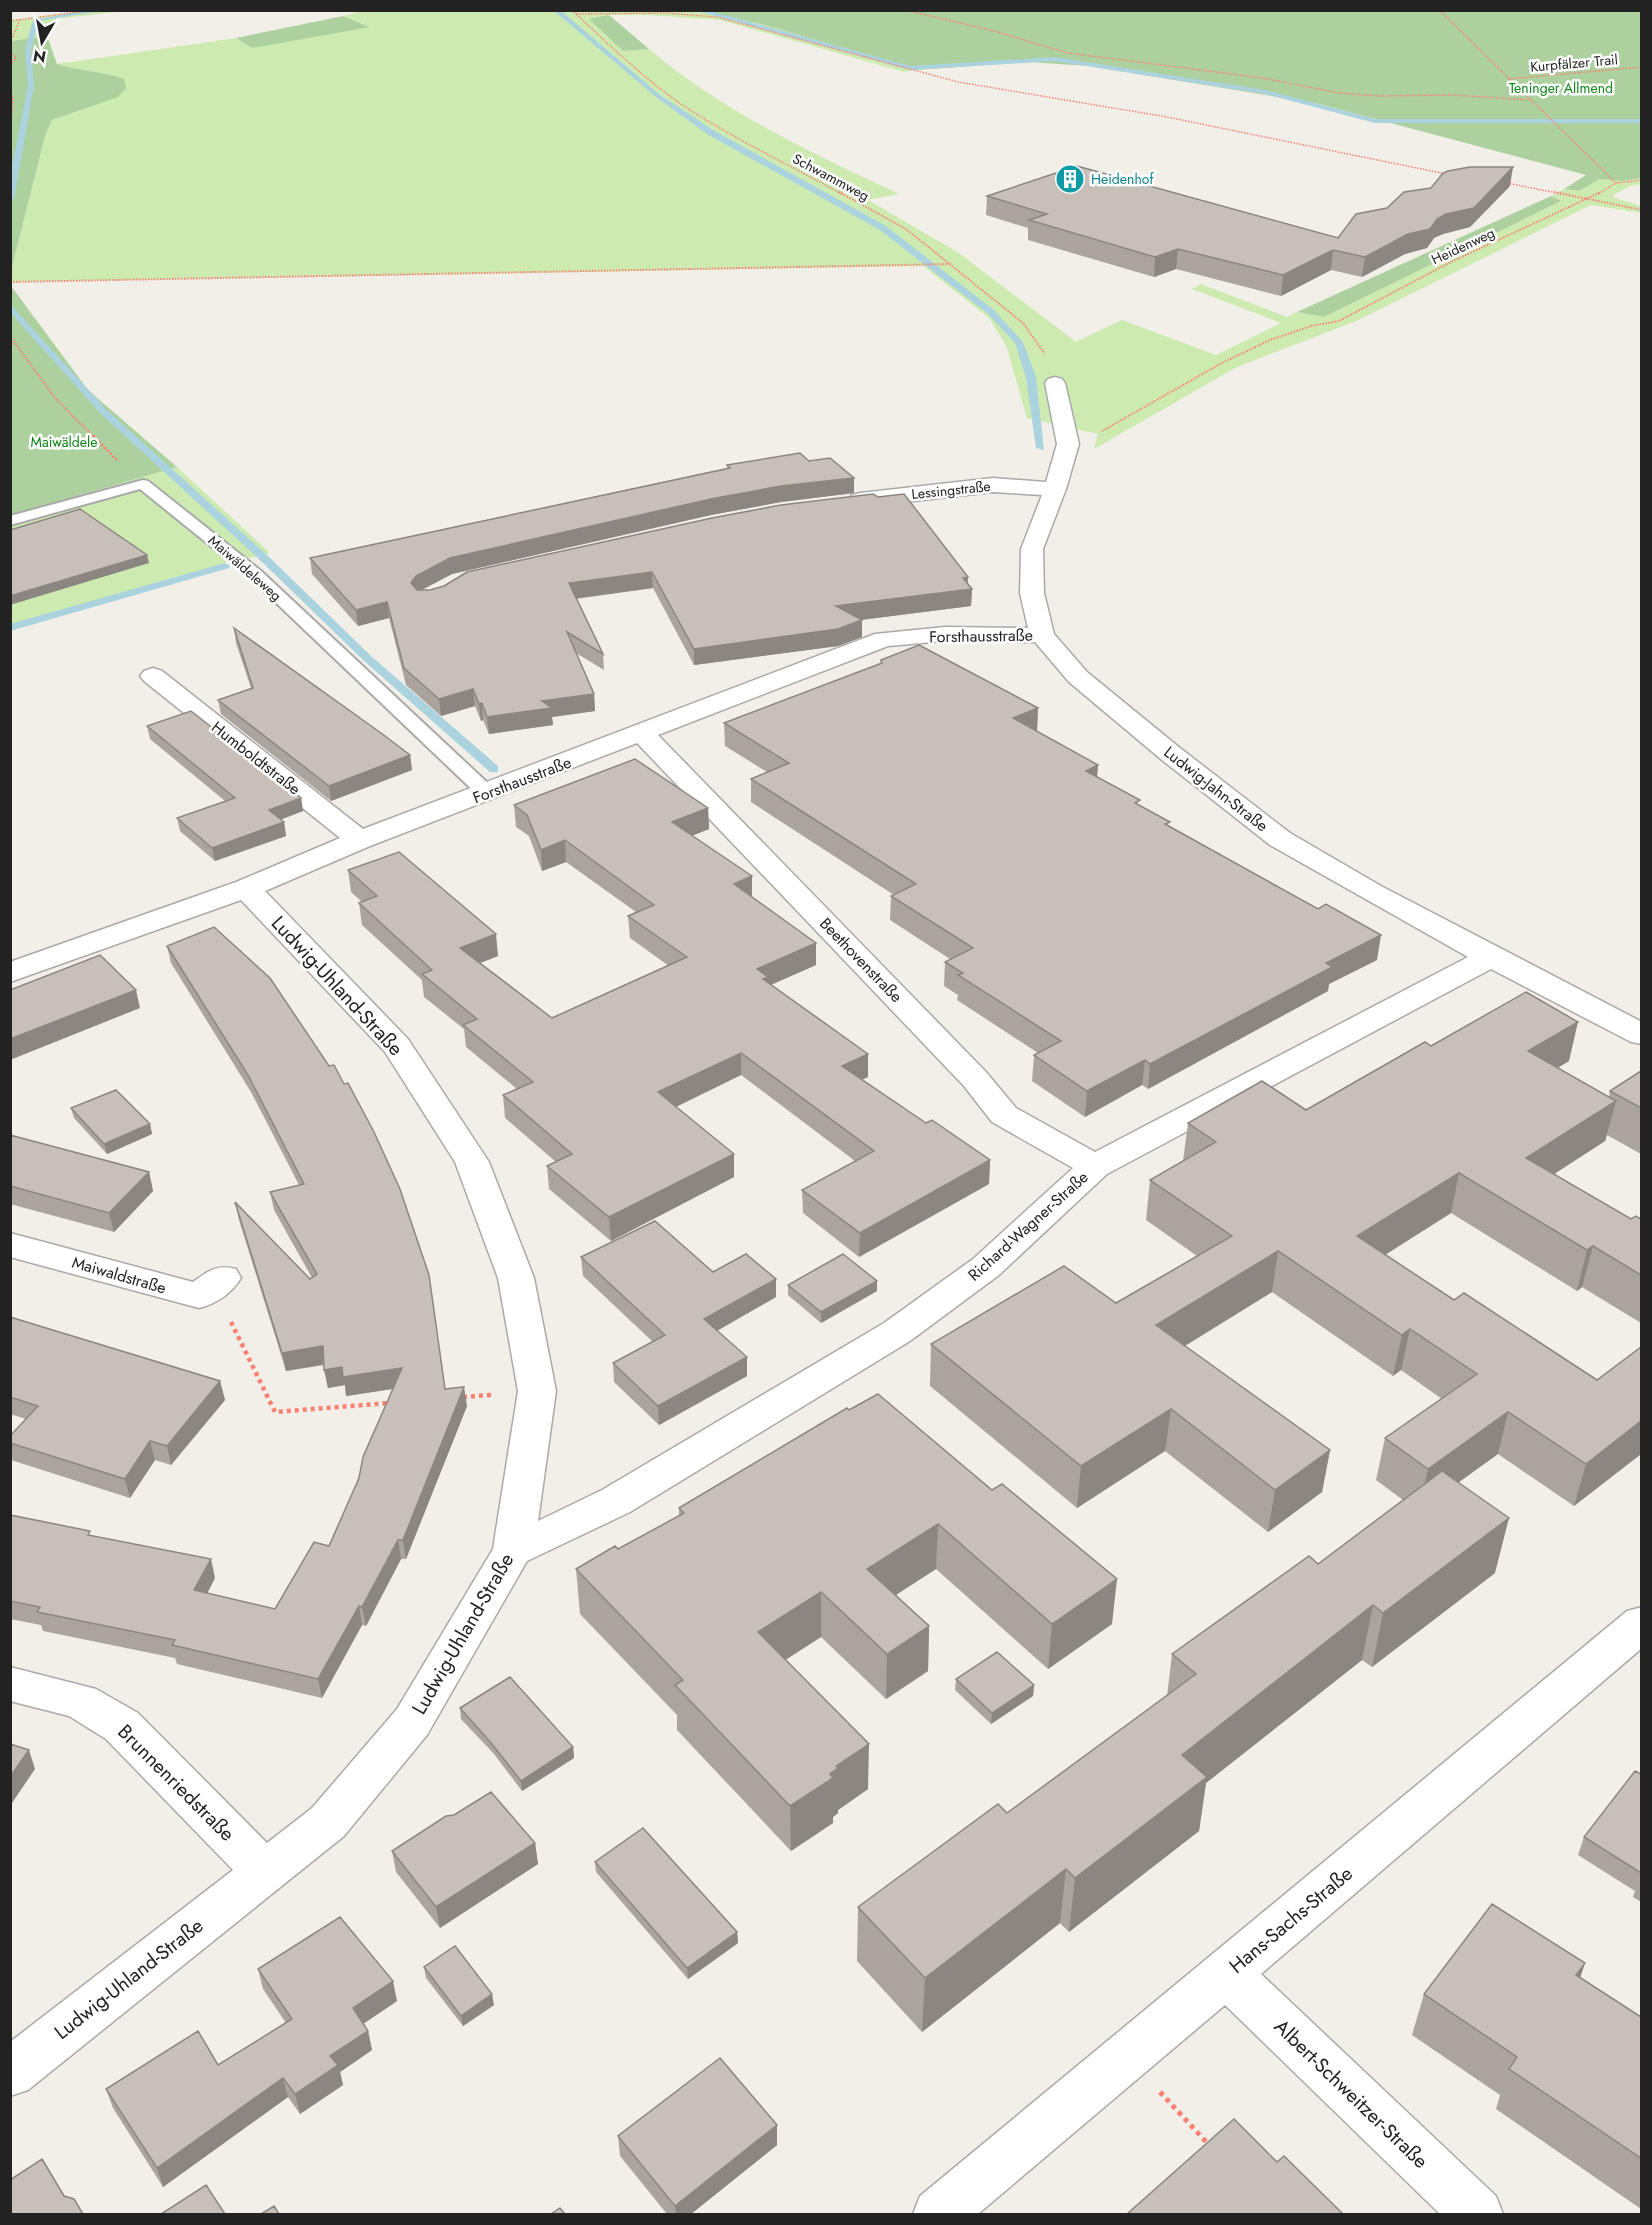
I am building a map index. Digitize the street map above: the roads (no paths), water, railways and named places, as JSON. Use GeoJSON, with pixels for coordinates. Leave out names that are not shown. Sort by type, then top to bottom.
{"type":"FeatureCollection","features":[{"type":"Feature","properties":{"kind":"street","name":"Ludwig-Jahn-Straße"},"geometry":{"type":"LineString","coordinates":[[1055,383],[1068,444],[1055,489],[1032,549],[1032,593],[1042,635],[1086,684],[1280,839],[1371,892],[1641,1035]]}},
{"type":"Feature","properties":{"kind":"street","name":"Lessingstraße"},"geometry":{"type":"LineString","coordinates":[[838,503],[993,485],[1055,489]]}},
{"type":"Feature","properties":{"kind":"street","name":"Forsthausstraße"},"geometry":{"type":"LineString","coordinates":[[10,974],[246,888],[360,840],[884,639],[945,634],[1042,635]]}},
{"type":"Feature","properties":{"kind":"street","name":"Humboldtstraße"},"geometry":{"type":"LineString","coordinates":[[153,676],[360,840]]}},
{"type":"Feature","properties":{"kind":"street","name":"Beethovenstraße"},"geometry":{"type":"LineString","coordinates":[[642,733],[975,1079],[1004,1115],[1095,1166]]}},
{"type":"Feature","properties":{"kind":"street","name":"Ludwig-Uhland-Straße"},"geometry":{"type":"LineString","coordinates":[[10,2073],[327,1822],[412,1722],[513,1550],[537,1391],[516,1278],[472,1162],[397,1046],[246,888]]}},
{"type":"Feature","properties":{"kind":"street","name":"Richard-Wagner-Straße"},"geometry":{"type":"LineString","coordinates":[[513,1550],[616,1501],[897,1332],[986,1267],[1095,1166],[1491,957]]}},
{"type":"Feature","properties":{"kind":"street","name":"Maiwaldstraße"},"geometry":{"type":"LineString","coordinates":[[10,1245],[211,1287]]}},
{"type":"Feature","properties":{"kind":"street","name":"Hans-Sachs-Straße"},"geometry":{"type":"LineString","coordinates":[[939,2214],[1388,1840],[1641,1623]]}},
{"type":"Feature","properties":{"kind":"street","name":"Brunnenriedstraße"},"geometry":{"type":"LineString","coordinates":[[10,1684],[81,1701],[122,1726],[265,1872]]}},
{"type":"Feature","properties":{"kind":"street","name":"Albert-Schweitzer-Straße"},"geometry":{"type":"LineString","coordinates":[[1226,1973],[1476,2214]]}},
{"type":"Feature","properties":{"kind":"lane","name":"Maiwäldeleweg"},"geometry":{"type":"LineString","coordinates":[[10,521],[143,484],[255,574],[487,793]]}},
{"type":"Feature","properties":{"kind":"waterway"},"geometry":{"type":"LineString","coordinates":[[10,199],[31,86],[28,49],[36,20],[103,10]]}},
{"type":"Feature","properties":{"kind":"waterway"},"geometry":{"type":"LineString","coordinates":[[556,10],[658,96],[710,132],[883,228],[991,312],[1019,342],[1031,377],[1041,448]]}},
{"type":"Feature","properties":{"kind":"waterway"},"geometry":{"type":"LineString","coordinates":[[697,10],[910,68],[1054,59],[1265,92],[1375,121],[1642,121]]}},
{"type":"Feature","properties":{"kind":"waterway"},"geometry":{"type":"LineString","coordinates":[[10,306],[104,412],[264,558],[367,658],[494,769]]}},
{"type":"Feature","properties":{"kind":"waterway"},"geometry":{"type":"LineString","coordinates":[[10,628],[225,566]]}},
{"type":"Feature","properties":{"kind":"place","name":"Heidenhof"},"geometry":{"type":"Point","coordinates":[1070,179]}},
{"type":"Feature","properties":{"kind":"park label","name":"Teninger Allmend"},"geometry":{"type":"Point","coordinates":[1561,88]}},
{"type":"Feature","properties":{"kind":"park label","name":"Maiwäldele"},"geometry":{"type":"Point","coordinates":[64,442]}}]}
